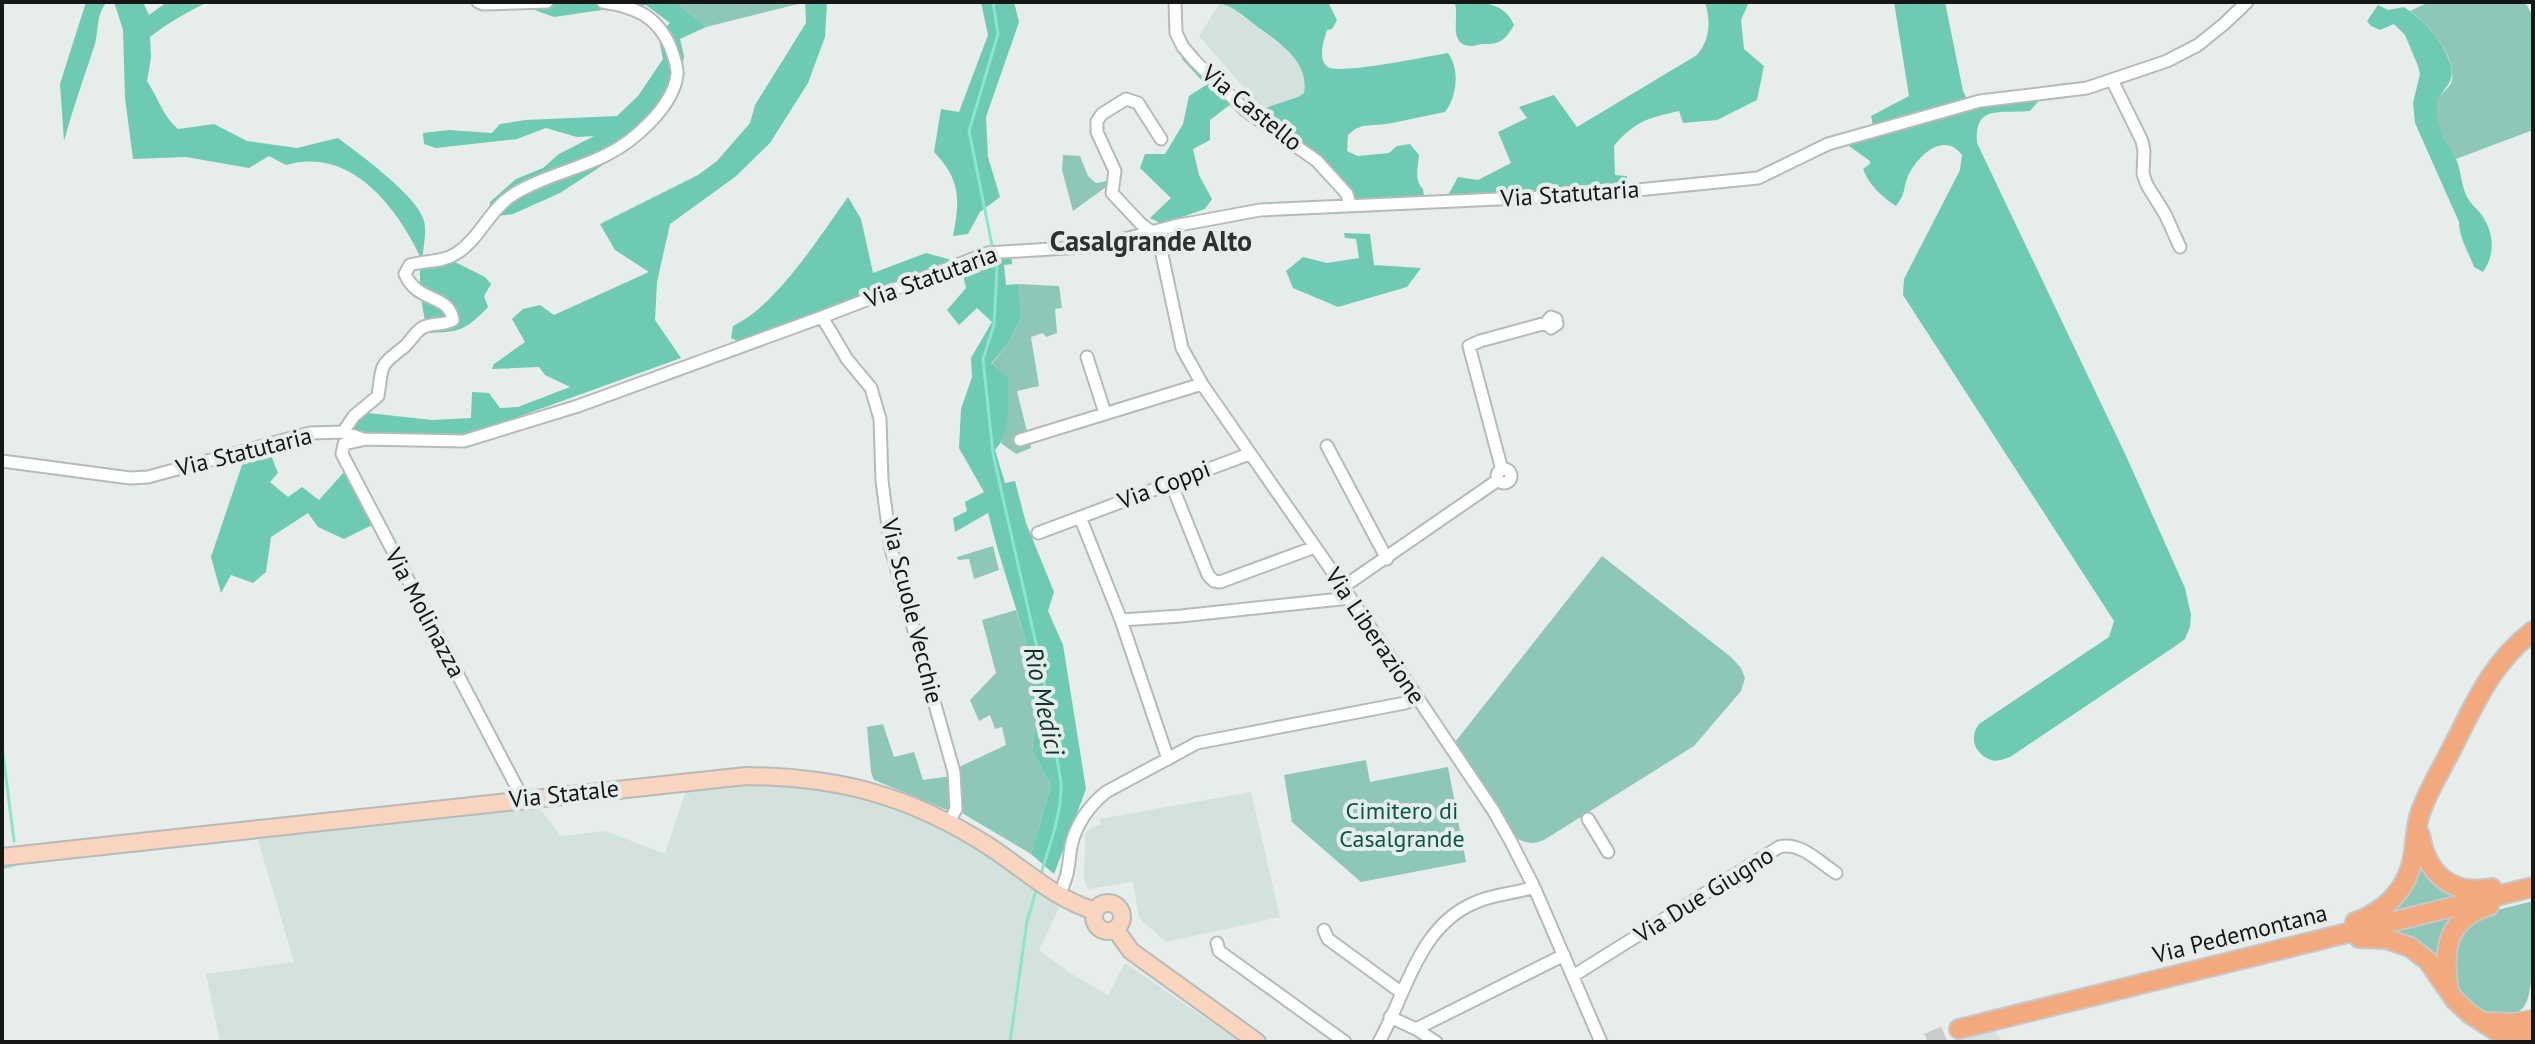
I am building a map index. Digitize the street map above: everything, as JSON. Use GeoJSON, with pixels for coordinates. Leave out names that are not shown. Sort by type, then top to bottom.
{"type":"FeatureCollection","features":[{"type":"Feature","properties":{"kind":"main road"},"geometry":{"type":"LineString","coordinates":[[2238,960],[2366,919],[2400,890],[2413,862],[2418,825],[2425,803],[2492,672],[2512,648],[2533,631]]}},
{"type":"Feature","properties":{"kind":"main road","name":"Via Statale"},"geometry":{"type":"LineString","coordinates":[[2,857],[523,799],[746,776],[780,776],[821,781],[900,799],[949,822],[1047,888],[1095,911]]}},
{"type":"Feature","properties":{"kind":"main road"},"geometry":{"type":"LineString","coordinates":[[2418,825],[2429,865],[2440,877],[2454,885],[2481,890],[2533,881]]}},
{"type":"Feature","properties":{"kind":"main road"},"geometry":{"type":"LineString","coordinates":[[2448,989],[2445,951],[2460,923],[2477,910],[2533,890]]}},
{"type":"Feature","properties":{"kind":"main road","name":"Via Pedemontana"},"geometry":{"type":"LineString","coordinates":[[1959,1029],[2533,890]]}},
{"type":"Feature","properties":{"kind":"main road","name":"Via Statale"},"geometry":{"type":"LineString","coordinates":[[1105,902],[1118,906],[1123,918],[1115,929],[1106,931],[1098,926],[1095,911],[1105,902]]}},
{"type":"Feature","properties":{"kind":"main road","name":"Via Statale"},"geometry":{"type":"LineString","coordinates":[[1115,929],[1136,955],[1257,1042]]}},
{"type":"Feature","properties":{"kind":"main road"},"geometry":{"type":"LineString","coordinates":[[2238,960],[2378,937],[2403,944],[2421,955],[2462,1007],[2507,1039],[2532,1031]]}},
{"type":"Feature","properties":{"kind":"main road"},"geometry":{"type":"LineString","coordinates":[[2485,1022],[2532,1031]]}},
{"type":"Feature","properties":{"kind":"street"},"geometry":{"type":"LineString","coordinates":[[478,2],[547,2]]}},
{"type":"Feature","properties":{"kind":"street"},"geometry":{"type":"LineString","coordinates":[[343,432],[354,416],[378,396],[381,367],[389,356],[403,347],[421,328],[448,324],[453,320],[446,304],[420,294],[413,287],[405,274],[407,269],[415,263],[440,261],[459,252],[492,212],[511,197],[607,155],[643,129],[665,106],[677,75],[674,57],[663,31],[647,16],[628,6],[603,2]]}},
{"type":"Feature","properties":{"kind":"street","name":"Via Castello"},"geometry":{"type":"LineString","coordinates":[[1175,2],[1176,33],[1189,54],[1237,102],[1317,161],[1347,194],[1350,205]]}},
{"type":"Feature","properties":{"kind":"street","name":"Via Statutaria"},"geometry":{"type":"LineString","coordinates":[[2,461],[130,478],[148,477],[310,433],[343,432],[363,439],[464,441],[578,406],[994,252],[1098,246],[1174,226],[1258,210],[1587,195],[1758,178],[1828,144],[1980,101],[2077,90],[2167,61],[2187,51],[2224,24],[2247,2]]}},
{"type":"Feature","properties":{"kind":"street"},"geometry":{"type":"LineString","coordinates":[[2112,80],[2142,141],[2143,174],[2147,185],[2180,247]]}},
{"type":"Feature","properties":{"kind":"street"},"geometry":{"type":"LineString","coordinates":[[1153,233],[1112,193],[1115,171],[1097,132],[1097,121],[1102,114],[1126,99],[1138,103],[1161,139]]}},
{"type":"Feature","properties":{"kind":"street","name":"Via Liberazione"},"geometry":{"type":"LineString","coordinates":[[1153,233],[1161,250],[1182,348],[1249,454],[1493,810],[1534,887],[1601,1042]]}},
{"type":"Feature","properties":{"kind":"street","name":"Via Scuole Vecchie"},"geometry":{"type":"LineString","coordinates":[[822,317],[847,359],[871,388],[880,419],[882,481],[891,549],[954,772],[956,809],[949,822]]}},
{"type":"Feature","properties":{"kind":"street"},"geometry":{"type":"LineString","coordinates":[[1121,620],[1181,616],[1346,593],[1500,475],[1469,346],[1546,323]]}},
{"type":"Feature","properties":{"kind":"street"},"geometry":{"type":"LineString","coordinates":[[1087,357],[1105,413]]}},
{"type":"Feature","properties":{"kind":"street"},"geometry":{"type":"LineString","coordinates":[[1020,440],[1202,384]]}},
{"type":"Feature","properties":{"kind":"street","name":"Via Molinazza"},"geometry":{"type":"LineString","coordinates":[[363,439],[344,444],[342,454],[523,799]]}},
{"type":"Feature","properties":{"kind":"street"},"geometry":{"type":"LineString","coordinates":[[1327,446],[1387,559]]}},
{"type":"Feature","properties":{"kind":"street","name":"Via Coppi"},"geometry":{"type":"LineString","coordinates":[[1038,533],[1249,454]]}},
{"type":"Feature","properties":{"kind":"street"},"geometry":{"type":"LineString","coordinates":[[1171,483],[1208,575],[1214,581],[1220,582],[1315,547]]}},
{"type":"Feature","properties":{"kind":"street"},"geometry":{"type":"LineString","coordinates":[[1080,517],[1121,620],[1168,759]]}},
{"type":"Feature","properties":{"kind":"street"},"geometry":{"type":"LineString","coordinates":[[1047,888],[1068,876],[1074,836],[1094,802],[1106,792],[1201,742],[1405,703],[1417,698]]}},
{"type":"Feature","properties":{"kind":"street"},"geometry":{"type":"LineString","coordinates":[[1588,819],[1608,852]]}},
{"type":"Feature","properties":{"kind":"street","name":"Via Due Giugno"},"geometry":{"type":"LineString","coordinates":[[1573,976],[1779,847],[1788,845],[1799,848],[1836,873]]}},
{"type":"Feature","properties":{"kind":"street"},"geometry":{"type":"LineString","coordinates":[[1379,1042],[1429,941],[1451,916],[1478,901],[1534,887]]}},
{"type":"Feature","properties":{"kind":"street"},"geometry":{"type":"LineString","coordinates":[[1324,930],[1328,939],[1402,993]]}},
{"type":"Feature","properties":{"kind":"street"},"geometry":{"type":"LineString","coordinates":[[1217,943],[1219,951],[1345,1042]]}},
{"type":"Feature","properties":{"kind":"street"},"geometry":{"type":"LineString","coordinates":[[1416,1029],[1564,955]]}},
{"type":"Feature","properties":{"kind":"street"},"geometry":{"type":"LineString","coordinates":[[1390,1017],[1436,1042]]}},
{"type":"Feature","properties":{"kind":"shaded area"},"geometry":{"type":"Polygon","coordinates":[[[1220,3],[1285,48],[1303,73],[1306,83],[1304,93],[1268,107],[1265,112],[1199,36],[1220,3]]]}},
{"type":"Feature","properties":{"kind":"shaded area"},"geometry":{"type":"Polygon","coordinates":[[[765,781],[822,787],[885,800],[947,826],[1030,882],[1059,908],[1039,950],[1070,973],[1108,995],[1125,963],[1240,1042],[237,1042],[235,1039],[220,1042],[206,974],[294,962],[256,833],[538,806],[561,836],[605,831],[665,854],[687,787],[765,781]]]}},
{"type":"Feature","properties":{"kind":"shaded area"},"geometry":{"type":"Polygon","coordinates":[[[1251,792],[1280,917],[1166,942],[1139,918],[1133,882],[1088,889],[1084,880],[1085,833],[1101,825],[1100,819],[1251,792]]]}},
{"type":"Feature","properties":{"kind":"shaded area"},"geometry":{"type":"Polygon","coordinates":[[[1991,1025],[2003,1042],[1952,1042],[1991,1025]]]}},
{"type":"Feature","properties":{"kind":"green space"},"geometry":{"type":"Polygon","coordinates":[[[86,2],[107,2],[99,17],[95,44],[64,141],[60,84],[86,2]]]}},
{"type":"Feature","properties":{"kind":"green space"},"geometry":{"type":"Polygon","coordinates":[[[114,2],[143,2],[149,15],[167,2],[208,2],[150,37],[151,58],[147,81],[173,124],[178,129],[214,124],[247,141],[297,148],[338,138],[387,176],[420,211],[425,230],[422,260],[385,202],[351,173],[331,164],[309,161],[286,165],[269,156],[249,168],[186,157],[133,159],[125,98],[123,30],[114,2]]]}},
{"type":"Feature","properties":{"kind":"green space"},"geometry":{"type":"Polygon","coordinates":[[[535,2],[676,2],[706,27],[680,39],[684,56],[679,91],[652,128],[560,193],[513,214],[489,217],[490,202],[516,179],[543,168],[559,154],[594,136],[577,137],[546,128],[517,139],[436,148],[424,144],[423,133],[449,130],[492,133],[500,124],[525,120],[617,116],[638,96],[663,59],[658,34],[670,23],[646,5],[620,11],[602,10],[554,17],[532,9],[535,2]]]}},
{"type":"Feature","properties":{"kind":"green space"},"geometry":{"type":"Polygon","coordinates":[[[676,2],[806,2],[706,27],[676,2]]]}},
{"type":"Feature","properties":{"kind":"green space"},"geometry":{"type":"Polygon","coordinates":[[[805,2],[827,2],[825,37],[808,83],[770,143],[735,177],[670,224],[657,282],[655,320],[681,358],[462,437],[371,435],[349,429],[368,413],[432,420],[471,418],[472,392],[489,393],[500,408],[518,407],[570,387],[545,375],[539,367],[492,369],[494,364],[525,342],[512,319],[523,309],[540,305],[554,315],[649,272],[615,250],[600,224],[698,175],[717,161],[750,123],[755,105],[806,23],[805,2]]]}},
{"type":"Feature","properties":{"kind":"green space"},"geometry":{"type":"Polygon","coordinates":[[[981,2],[1014,2],[1019,22],[986,117],[988,157],[1000,197],[980,212],[968,234],[953,236],[957,212],[954,181],[934,152],[941,109],[959,112],[988,35],[981,2]]]}},
{"type":"Feature","properties":{"kind":"green space"},"geometry":{"type":"Polygon","coordinates":[[[1203,2],[1328,2],[1337,20],[1332,29],[1327,30],[1322,54],[1325,64],[1336,69],[1448,53],[1456,83],[1445,112],[1363,126],[1348,135],[1347,151],[1358,156],[1389,153],[1397,146],[1410,144],[1419,155],[1418,178],[1424,197],[1357,201],[1342,178],[1265,112],[1268,107],[1304,93],[1305,82],[1297,62],[1282,45],[1235,10],[1225,5],[1203,2]]]}},
{"type":"Feature","properties":{"kind":"green space"},"geometry":{"type":"Polygon","coordinates":[[[1454,2],[1497,7],[1514,25],[1498,42],[1473,46],[1463,44],[1456,35],[1454,2]]]}},
{"type":"Feature","properties":{"kind":"green space"},"geometry":{"type":"Polygon","coordinates":[[[1705,2],[1749,2],[1741,20],[1744,49],[1764,66],[1757,100],[1717,120],[1683,123],[1679,111],[1636,126],[1614,146],[1615,175],[1627,176],[1627,183],[1447,197],[1458,177],[1478,180],[1511,163],[1498,132],[1527,118],[1519,107],[1554,95],[1577,127],[1697,55],[1705,43],[1708,30],[1705,2]]]}},
{"type":"Feature","properties":{"kind":"green space"},"geometry":{"type":"Polygon","coordinates":[[[1894,2],[1945,2],[1963,91],[1972,102],[2041,98],[2030,111],[1985,116],[1977,130],[1977,143],[2127,458],[2185,588],[2191,615],[2185,639],[2010,757],[1998,760],[1985,757],[1977,749],[1974,734],[1979,724],[2109,637],[2114,621],[1903,295],[1904,279],[1960,170],[1962,155],[1947,145],[1925,154],[1908,176],[1896,206],[1876,190],[1866,175],[1863,169],[1870,161],[1849,146],[1849,143],[1875,133],[1871,116],[1909,96],[1894,2]]]}},
{"type":"Feature","properties":{"kind":"green space"},"geometry":{"type":"Polygon","coordinates":[[[2429,2],[2520,2],[2527,5],[2533,18],[2533,130],[2456,159],[2441,134],[2435,113],[2436,102],[2452,80],[2450,60],[2432,32],[2410,11],[2429,2]]]}},
{"type":"Feature","properties":{"kind":"green space"},"geometry":{"type":"Polygon","coordinates":[[[2378,5],[2388,10],[2404,7],[2432,31],[2447,55],[2452,73],[2439,98],[2437,117],[2442,135],[2458,163],[2466,195],[2489,228],[2492,250],[2483,272],[2474,267],[2462,240],[2459,222],[2415,123],[2413,103],[2420,74],[2405,35],[2394,24],[2380,30],[2367,21],[2378,5]]]}},
{"type":"Feature","properties":{"kind":"green space"},"geometry":{"type":"Polygon","coordinates":[[[1187,52],[1235,101],[1210,120],[1210,140],[1193,149],[1199,175],[1212,199],[1205,209],[1162,224],[1150,218],[1171,198],[1140,168],[1145,154],[1165,154],[1183,124],[1189,96],[1206,85],[1182,59],[1187,52]]]}},
{"type":"Feature","properties":{"kind":"green space"},"geometry":{"type":"Polygon","coordinates":[[[1063,155],[1080,156],[1088,176],[1096,183],[1107,181],[1110,184],[1073,211],[1062,170],[1063,155]]]}},
{"type":"Feature","properties":{"kind":"green space"},"geometry":{"type":"Polygon","coordinates":[[[848,197],[861,219],[873,273],[926,253],[952,260],[742,343],[731,338],[733,326],[781,287],[848,197]]]}},
{"type":"Feature","properties":{"kind":"green space"},"geometry":{"type":"Polygon","coordinates":[[[1344,233],[1370,234],[1374,265],[1421,268],[1407,287],[1338,307],[1293,288],[1286,271],[1303,257],[1327,263],[1359,258],[1356,239],[1345,238],[1344,233]]]}},
{"type":"Feature","properties":{"kind":"green space"},"geometry":{"type":"Polygon","coordinates":[[[1011,255],[1012,264],[1004,265],[1006,285],[1018,284],[1022,316],[1008,343],[991,364],[1009,378],[1006,426],[995,450],[1005,483],[1015,481],[1026,523],[1054,592],[1048,611],[1063,645],[1086,789],[1054,874],[1031,854],[1051,786],[1032,750],[1036,721],[1025,638],[988,513],[955,532],[953,518],[967,511],[965,502],[984,492],[959,448],[961,409],[972,377],[971,358],[992,322],[977,308],[959,325],[947,310],[966,288],[961,268],[987,257],[1011,255]]]}},
{"type":"Feature","properties":{"kind":"green space"},"geometry":{"type":"Polygon","coordinates":[[[451,260],[485,277],[491,284],[484,296],[488,307],[461,329],[427,333],[420,292],[420,269],[435,268],[451,260]]]}},
{"type":"Feature","properties":{"kind":"green space"},"geometry":{"type":"Polygon","coordinates":[[[1018,284],[1059,286],[1062,308],[1055,309],[1057,333],[1031,337],[1039,386],[1017,391],[1031,448],[1016,454],[1001,443],[1008,406],[1009,378],[991,365],[1008,343],[1022,316],[1018,284]]]}},
{"type":"Feature","properties":{"kind":"green space"},"geometry":{"type":"Polygon","coordinates":[[[269,450],[278,473],[270,482],[288,497],[302,487],[319,500],[345,471],[372,525],[344,539],[318,527],[308,513],[271,537],[266,572],[253,583],[231,575],[221,593],[211,557],[245,456],[269,450]]]}},
{"type":"Feature","properties":{"kind":"green space"},"geometry":{"type":"Polygon","coordinates":[[[993,546],[999,570],[974,579],[969,559],[958,560],[957,557],[993,546]]]}},
{"type":"Feature","properties":{"kind":"green space"},"geometry":{"type":"Polygon","coordinates":[[[1602,556],[1731,657],[1745,678],[1741,691],[1694,746],[1544,840],[1525,842],[1518,839],[1455,742],[1602,556]]]}},
{"type":"Feature","properties":{"kind":"green space"},"geometry":{"type":"Polygon","coordinates":[[[1016,610],[1025,638],[1036,721],[1032,750],[1051,786],[1031,854],[962,813],[959,767],[1006,745],[1002,727],[995,729],[990,715],[979,721],[970,700],[996,673],[982,620],[1016,610]]]}},
{"type":"Feature","properties":{"kind":"green space"},"geometry":{"type":"Polygon","coordinates":[[[883,724],[894,757],[914,752],[923,780],[952,776],[952,812],[874,780],[867,727],[883,724]]]}},
{"type":"Feature","properties":{"kind":"green space","name":"Cimitero di Casalgrande"},"geometry":{"type":"Polygon","coordinates":[[[1366,760],[1370,782],[1448,767],[1466,862],[1361,882],[1292,822],[1284,775],[1366,760]]]}},
{"type":"Feature","properties":{"kind":"green space"},"geometry":{"type":"Polygon","coordinates":[[[2419,856],[2467,897],[2379,918],[2419,856]]]}},
{"type":"Feature","properties":{"kind":"green space"},"geometry":{"type":"Polygon","coordinates":[[[2533,901],[2532,966],[2530,991],[2525,1005],[2517,1013],[2503,1019],[2472,1009],[2454,986],[2450,957],[2463,928],[2485,913],[2533,901]]]}},
{"type":"Feature","properties":{"kind":"green space"},"geometry":{"type":"Polygon","coordinates":[[[2464,913],[2441,970],[2377,935],[2464,913]]]}},
{"type":"Feature","properties":{"kind":"waterway"},"geometry":{"type":"LineString","coordinates":[[993,2],[998,34],[969,131],[993,250]]}},
{"type":"Feature","properties":{"kind":"waterway","name":"Rio Medici"},"geometry":{"type":"LineString","coordinates":[[995,258],[994,325],[983,359],[993,454],[1042,670],[1061,782],[1057,818],[1040,877]]}},
{"type":"Feature","properties":{"kind":"waterway"},"geometry":{"type":"LineString","coordinates":[[2,746],[14,841]]}},
{"type":"Feature","properties":{"kind":"waterway"},"geometry":{"type":"LineString","coordinates":[[2,868],[17,864],[17,861]]}},
{"type":"Feature","properties":{"kind":"waterway","name":"Rio Medici"},"geometry":{"type":"LineString","coordinates":[[1010,1042],[1027,921],[1037,888]]}},
{"type":"Feature","properties":{"kind":"tunnel"},"geometry":{"type":"LineString","coordinates":[[1928,1042],[1959,1029]]}},
{"type":"Feature","properties":{"kind":"district","name":"Casalgrande Alto"},"geometry":{"type":"Point","coordinates":[1151,241]}}]}
